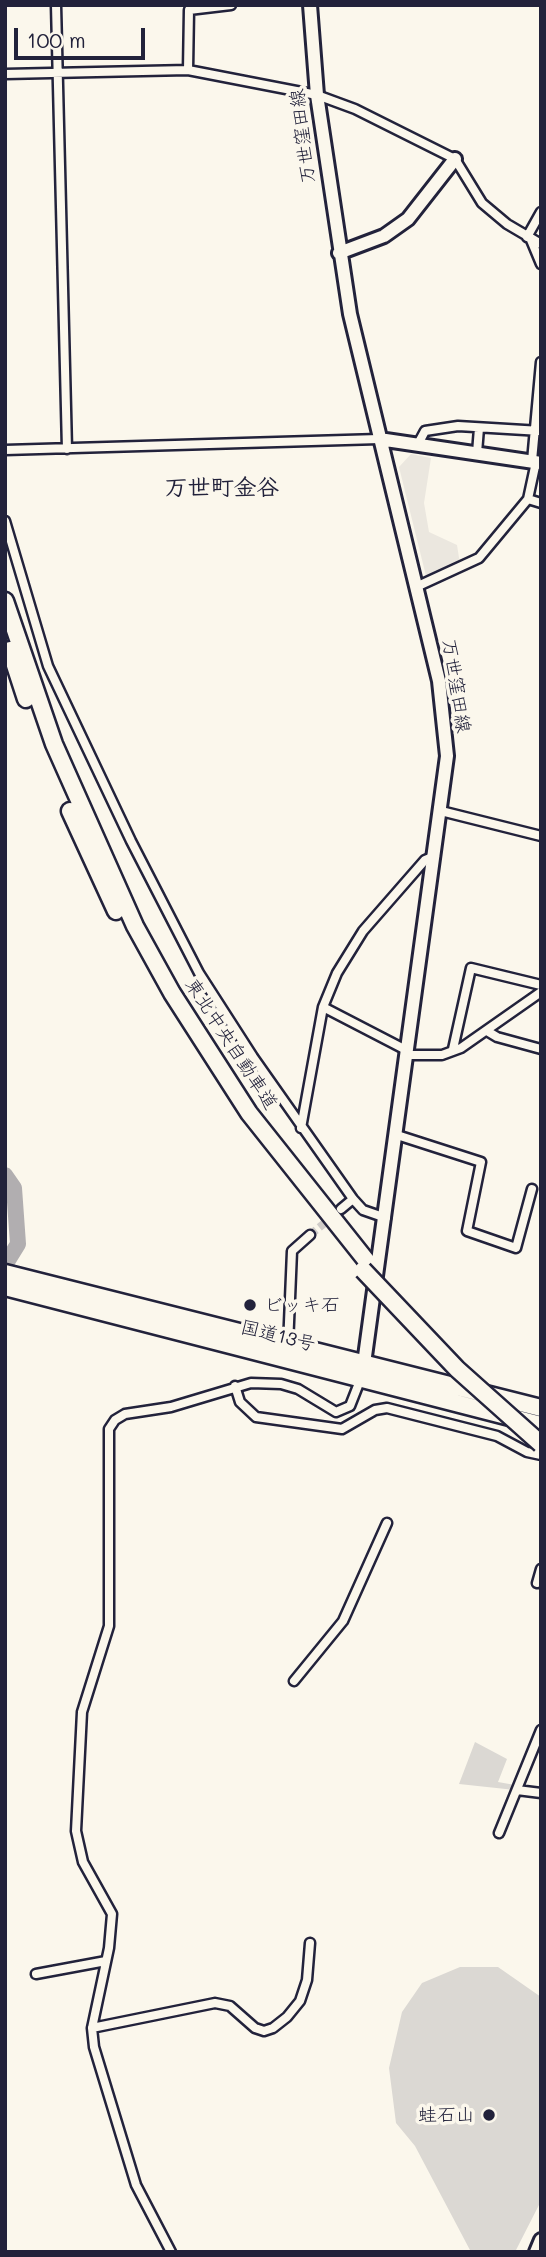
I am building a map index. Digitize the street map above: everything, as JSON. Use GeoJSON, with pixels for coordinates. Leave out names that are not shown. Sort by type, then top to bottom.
{"type":"FeatureCollection","features":[{"type":"Feature","properties":{"kind":"highway","name":"東北中央自動車道"},"geometry":{"type":"LineString","coordinates":[[5,601],[54,744],[141,937],[172,993],[249,1113],[366,1267],[457,1369],[541,1444]]}},
{"type":"Feature","properties":{"kind":"highway","name":"東北中央自動車道"},"geometry":{"type":"LineString","coordinates":[[5,634],[45,750],[75,824],[150,973],[241,1119],[314,1216],[464,1365],[541,1433]]}},
{"type":"Feature","properties":{"kind":"highway","name":"国道13号"},"geometry":{"type":"LineString","coordinates":[[5,1273],[72,1299],[363,1371],[541,1408]]}},
{"type":"Feature","properties":{"kind":"highway","name":"国道13号"},"geometry":{"type":"LineString","coordinates":[[5,1287],[288,1346],[541,1424]]}},
{"type":"Feature","properties":{"kind":"main road","name":"万世窪田線"},"geometry":{"type":"LineString","coordinates":[[310,5],[317,95],[339,253],[379,439],[439,681],[445,726],[446,756],[441,811],[363,1371]]}},
{"type":"Feature","properties":{"kind":"main road"},"geometry":{"type":"LineString","coordinates":[[339,253],[384,236],[408,219],[455,159]]}},
{"type":"Feature","properties":{"kind":"main road"},"geometry":{"type":"LineString","coordinates":[[379,439],[536,462]]}},
{"type":"Feature","properties":{"kind":"main road"},"geometry":{"type":"LineString","coordinates":[[536,2252],[541,2241]]}},
{"type":"Feature","properties":{"kind":"street"},"geometry":{"type":"LineString","coordinates":[[56,5],[66,449]]}},
{"type":"Feature","properties":{"kind":"street"},"geometry":{"type":"LineString","coordinates":[[188,70],[189,10],[231,5]]}},
{"type":"Feature","properties":{"kind":"street"},"geometry":{"type":"LineString","coordinates":[[5,74],[188,70],[317,95],[355,109],[455,159],[482,203],[541,244]]}},
{"type":"Feature","properties":{"kind":"street"},"geometry":{"type":"LineString","coordinates":[[541,212],[529,238],[541,264]]}},
{"type":"Feature","properties":{"kind":"street"},"geometry":{"type":"LineString","coordinates":[[416,587],[479,558],[528,499],[536,462],[541,362]]}},
{"type":"Feature","properties":{"kind":"street"},"geometry":{"type":"LineString","coordinates":[[418,443],[425,431],[435,428],[537,430]]}},
{"type":"Feature","properties":{"kind":"street"},"geometry":{"type":"LineString","coordinates":[[477,453],[480,428]]}},
{"type":"Feature","properties":{"kind":"street"},"geometry":{"type":"LineString","coordinates":[[5,450],[379,439]]}},
{"type":"Feature","properties":{"kind":"street"},"geometry":{"type":"LineString","coordinates":[[528,499],[541,503]]}},
{"type":"Feature","properties":{"kind":"street"},"geometry":{"type":"LineString","coordinates":[[5,521],[48,666],[131,841],[160,892],[199,973],[301,1128],[353,1199],[363,1210],[386,1218]]}},
{"type":"Feature","properties":{"kind":"street"},"geometry":{"type":"LineString","coordinates":[[441,811],[541,836]]}},
{"type":"Feature","properties":{"kind":"street"},"geometry":{"type":"LineString","coordinates":[[301,1128],[323,1007],[337,973],[363,930],[425,860],[435,856]]}},
{"type":"Feature","properties":{"kind":"street"},"geometry":{"type":"LineString","coordinates":[[453,1049],[471,968],[541,985]]}},
{"type":"Feature","properties":{"kind":"street"},"geometry":{"type":"LineString","coordinates":[[323,1007],[408,1053],[442,1055],[487,1031],[541,992]]}},
{"type":"Feature","properties":{"kind":"street"},"geometry":{"type":"LineString","coordinates":[[487,1031],[541,1049]]}},
{"type":"Feature","properties":{"kind":"street"},"geometry":{"type":"LineString","coordinates":[[397,1135],[481,1162],[467,1231],[516,1248],[532,1189]]}},
{"type":"Feature","properties":{"kind":"street"},"geometry":{"type":"LineString","coordinates":[[341,1209],[353,1199]]}},
{"type":"Feature","properties":{"kind":"street"},"geometry":{"type":"LineString","coordinates":[[288,1346],[292,1251],[310,1235]]}},
{"type":"Feature","properties":{"kind":"street"},"geometry":{"type":"LineString","coordinates":[[171,2252],[136,2185],[94,2048],[92,2028],[106,1961],[112,1914],[83,1862],[76,1831],[82,1712],[109,1626],[109,1429],[115,1420],[125,1414],[171,1407],[251,1382],[281,1384],[298,1390],[336,1412],[350,1406],[363,1371]]}},
{"type":"Feature","properties":{"kind":"street"},"geometry":{"type":"LineString","coordinates":[[235,1386],[240,1402],[256,1417],[342,1429],[375,1410],[387,1408],[497,1436],[527,1452],[541,1455]]}},
{"type":"Feature","properties":{"kind":"street"},"geometry":{"type":"LineString","coordinates":[[294,1681],[343,1621],[387,1523]]}},
{"type":"Feature","properties":{"kind":"street"},"geometry":{"type":"LineString","coordinates":[[537,1583],[541,1569]]}},
{"type":"Feature","properties":{"kind":"street"},"geometry":{"type":"LineString","coordinates":[[499,1833],[541,1730]]}},
{"type":"Feature","properties":{"kind":"street"},"geometry":{"type":"LineString","coordinates":[[517,1790],[541,1793]]}},
{"type":"Feature","properties":{"kind":"street"},"geometry":{"type":"LineString","coordinates":[[92,2028],[215,2003],[230,2006],[255,2028],[264,2031],[273,2028],[287,2017],[300,2001],[307,1980],[310,1943]]}},
{"type":"Feature","properties":{"kind":"street"},"geometry":{"type":"LineString","coordinates":[[36,1974],[106,1961]]}},
{"type":"Feature","properties":{"kind":"shaded area"},"geometry":{"type":"Polygon","coordinates":[[[411,454],[431,458],[424,503],[429,532],[457,545],[460,564],[426,576],[399,467],[411,454]]]}},
{"type":"Feature","properties":{"kind":"shaded area"},"geometry":{"type":"Polygon","coordinates":[[[475,1742],[507,1759],[498,1782],[515,1785],[515,1790],[459,1784],[475,1742]]]}},
{"type":"Feature","properties":{"kind":"shaded area"},"geometry":{"type":"Polygon","coordinates":[[[460,1967],[498,1967],[541,1997],[541,2201],[515,2252],[471,2252],[415,2146],[396,2123],[389,2068],[402,2012],[422,1983],[460,1967]]]}},
{"type":"Feature","properties":{"kind":"waterway"},"geometry":{"type":"LineString","coordinates":[[5,1175],[14,1188],[18,1244],[5,1265]]}},
{"type":"Feature","properties":{"kind":"tunnel"},"geometry":{"type":"LineString","coordinates":[[310,1235],[332,1217]]}},
{"type":"Feature","properties":{"kind":"place","name":"ビッキ石"},"geometry":{"type":"Point","coordinates":[250,1305]}},
{"type":"Feature","properties":{"kind":"place","name":"蛙石山"},"geometry":{"type":"Point","coordinates":[489,2115]}},
{"type":"Feature","properties":{"kind":"district","name":"万世町金谷"},"geometry":{"type":"Point","coordinates":[222,488]}}]}
